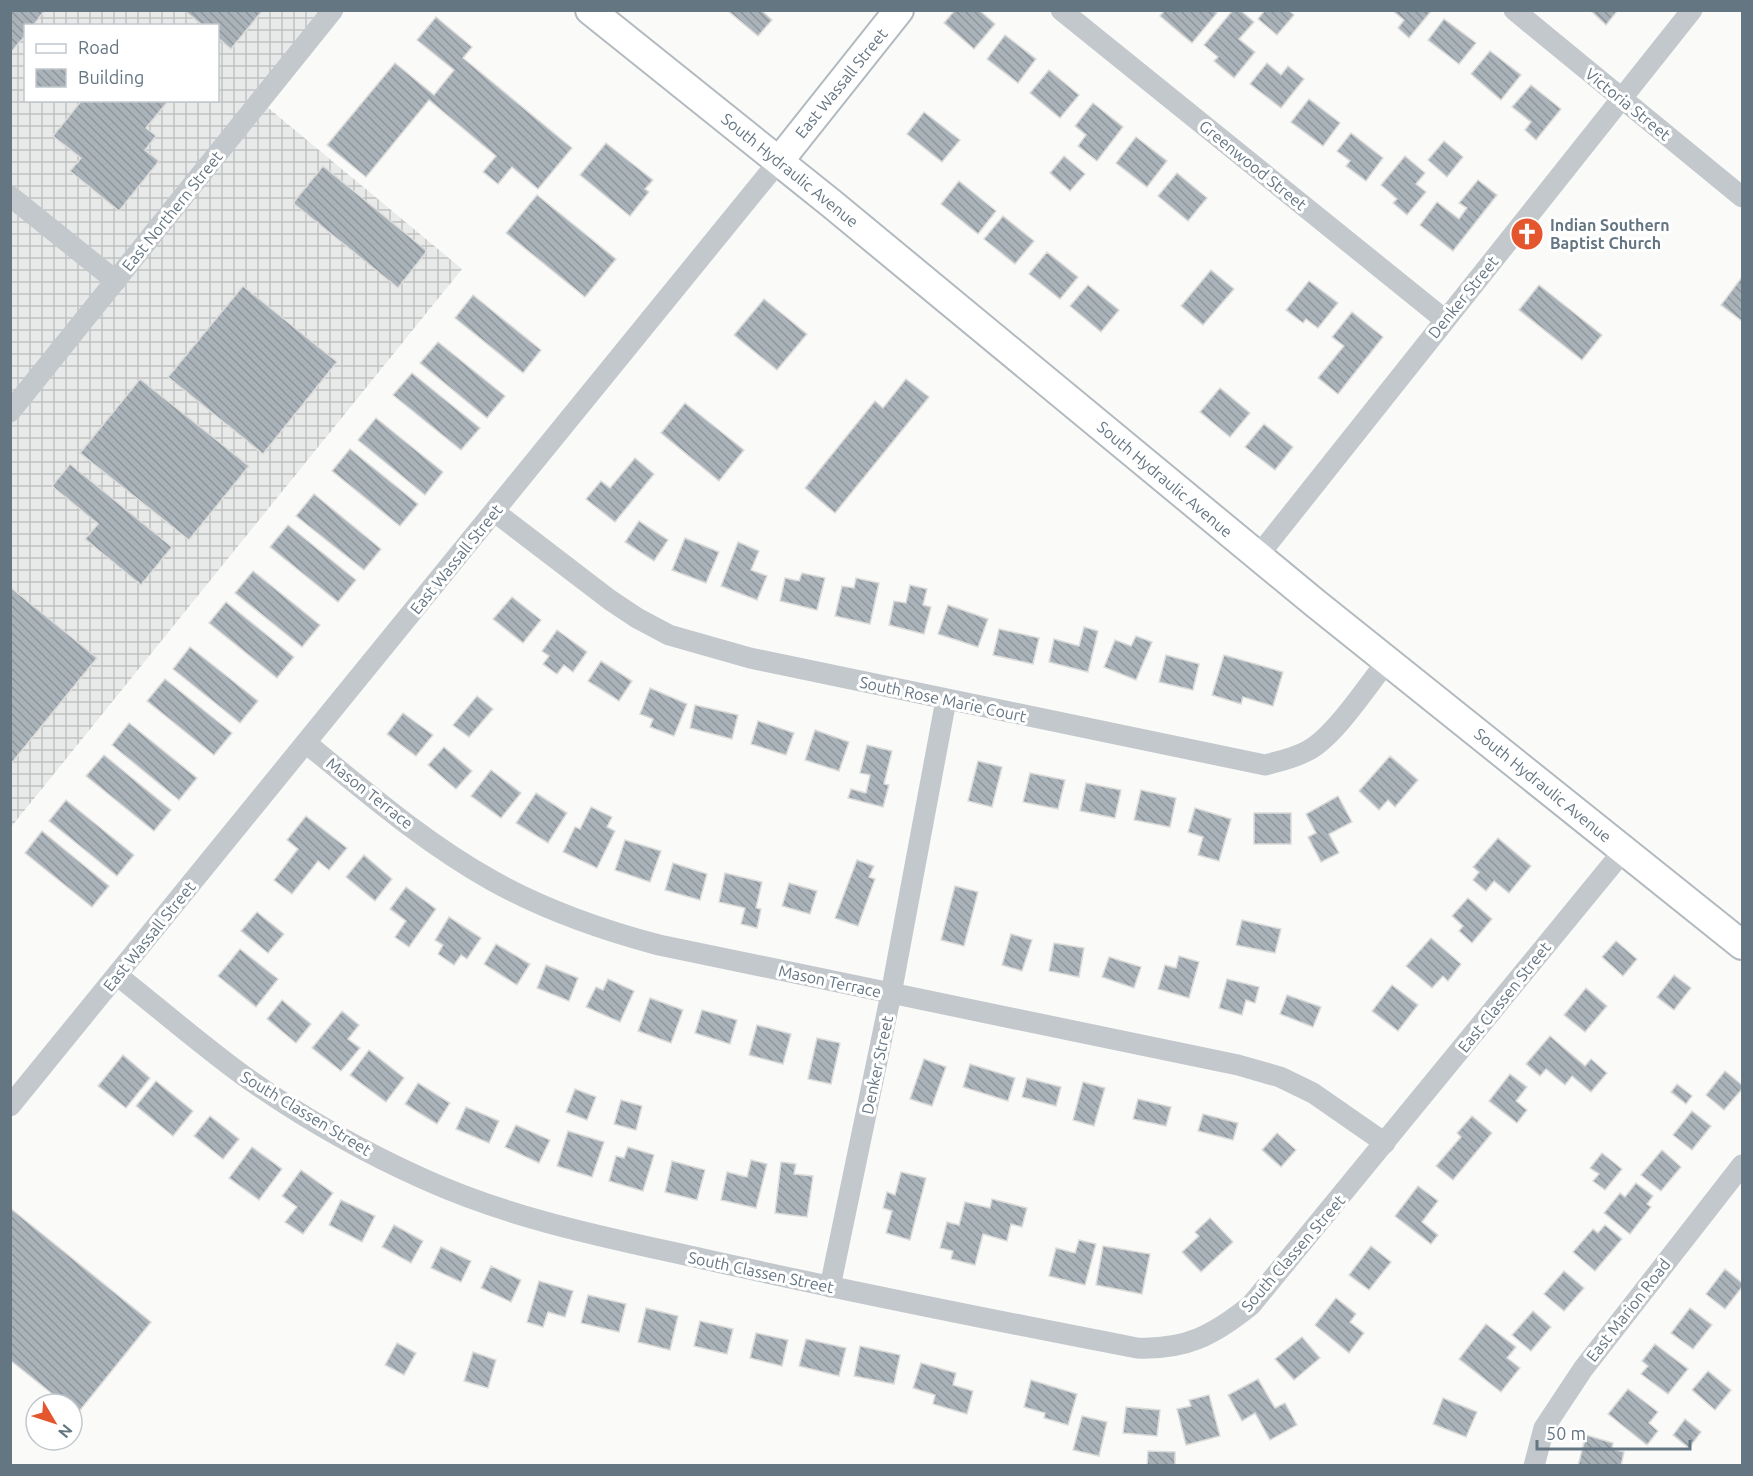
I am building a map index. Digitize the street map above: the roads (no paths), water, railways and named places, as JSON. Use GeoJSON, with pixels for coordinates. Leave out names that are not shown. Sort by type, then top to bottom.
{"type":"FeatureCollection","features":[{"type":"Feature","properties":{"kind":"street","name":"East Northern Street"},"geometry":{"type":"LineString","coordinates":[[10,412],[333,10]]}},
{"type":"Feature","properties":{"kind":"street","name":"South Hydraulic Avenue"},"geometry":{"type":"LineString","coordinates":[[591,10],[779,161],[1315,603],[1742,942]]}},
{"type":"Feature","properties":{"kind":"street","name":"East Wassall Street"},"geometry":{"type":"LineString","coordinates":[[10,1106],[495,512],[899,10]]}},
{"type":"Feature","properties":{"kind":"street","name":"Greenwood Street"},"geometry":{"type":"LineString","coordinates":[[1061,10],[1444,320]]}},
{"type":"Feature","properties":{"kind":"street","name":"Victoria Street"},"geometry":{"type":"LineString","coordinates":[[1514,10],[1743,197]]}},
{"type":"Feature","properties":{"kind":"street","name":"Denker Street"},"geometry":{"type":"LineString","coordinates":[[1258,556],[1692,10]]}},
{"type":"Feature","properties":{"kind":"street"},"geometry":{"type":"LineString","coordinates":[[10,196],[116,281]]}},
{"type":"Feature","properties":{"kind":"street","name":"South Rose Marie Court"},"geometry":{"type":"LineString","coordinates":[[495,512],[610,600],[637,618],[669,634],[750,657],[946,700],[1265,765],[1291,759],[1311,749],[1326,737],[1388,660]]}},
{"type":"Feature","properties":{"kind":"street","name":"Denker Street"},"geometry":{"type":"LineString","coordinates":[[830,1287],[891,994],[946,700]]}},
{"type":"Feature","properties":{"kind":"street","name":"Mason Terrace"},"geometry":{"type":"LineString","coordinates":[[306,743],[372,797],[462,862],[494,882],[536,902],[620,935],[891,994],[1238,1065],[1280,1077],[1312,1093],[1385,1143]]}},
{"type":"Feature","properties":{"kind":"street","name":"East Classen Street"},"geometry":{"type":"LineString","coordinates":[[1385,1143],[1624,850]]}},
{"type":"Feature","properties":{"kind":"street","name":"South Classen Street"},"geometry":{"type":"LineString","coordinates":[[118,975],[244,1076],[351,1143],[426,1180],[489,1205],[550,1225],[830,1287],[1137,1348],[1158,1349],[1204,1338],[1228,1324],[1251,1305],[1385,1143]]}},
{"type":"Feature","properties":{"kind":"street","name":"East Marion Road"},"geometry":{"type":"LineString","coordinates":[[1534,1466],[1544,1428],[1583,1369],[1691,1228],[1743,1165]]}},
{"type":"Feature","properties":{"kind":"place","name":"Indian Southern Baptist Church"},"geometry":{"type":"Point","coordinates":[1527,234]}}]}
